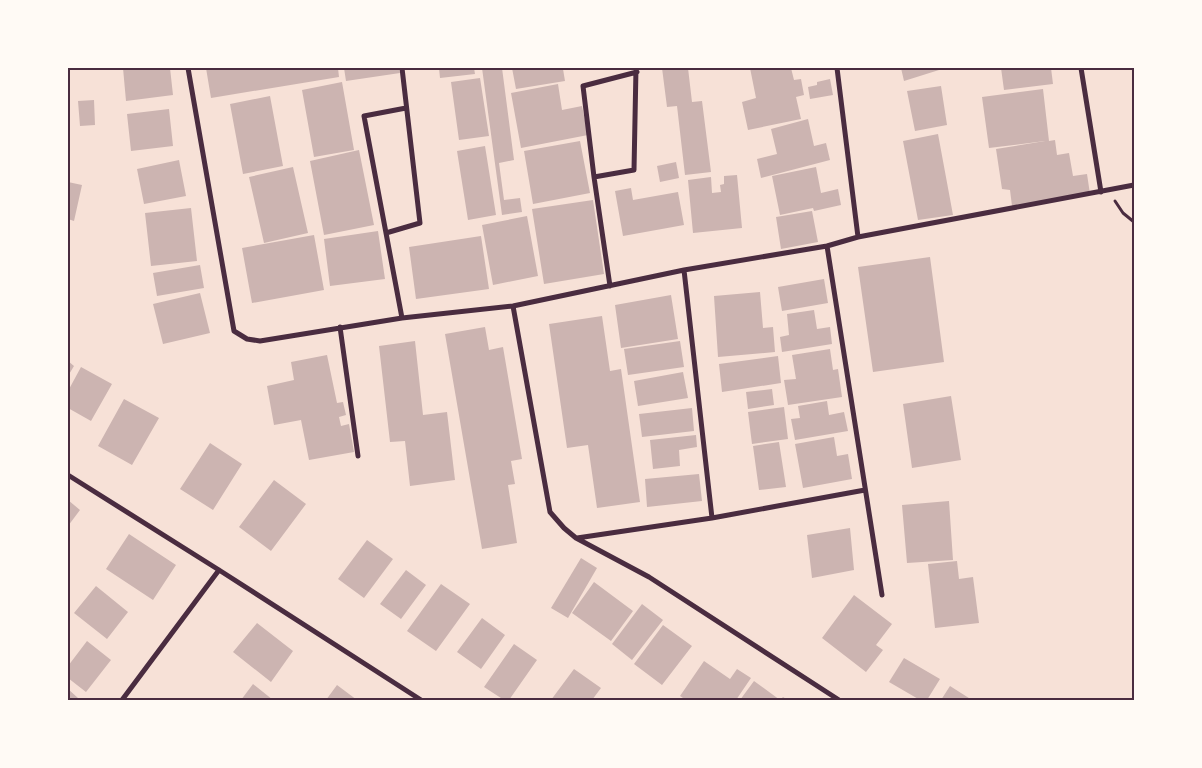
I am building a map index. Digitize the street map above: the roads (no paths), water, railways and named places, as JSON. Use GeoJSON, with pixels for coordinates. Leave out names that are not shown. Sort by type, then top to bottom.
{"type":"FeatureCollection","features":[{"type":"Feature","properties":{"kind":"street"},"geometry":{"type":"LineString","coordinates":[[188,68],[234,331],[247,339],[260,341],[402,318],[512,306],[684,270],[827,246],[858,237],[1134,185]]}},
{"type":"Feature","properties":{"kind":"street"},"geometry":{"type":"LineString","coordinates":[[386,233],[420,223],[402,68]]}},
{"type":"Feature","properties":{"kind":"street"},"geometry":{"type":"LineString","coordinates":[[837,68],[858,237]]}},
{"type":"Feature","properties":{"kind":"street"},"geometry":{"type":"LineString","coordinates":[[1081,68],[1101,192]]}},
{"type":"Feature","properties":{"kind":"street"},"geometry":{"type":"LineString","coordinates":[[594,177],[634,170],[637,70],[583,86],[594,177],[610,286]]}},
{"type":"Feature","properties":{"kind":"street"},"geometry":{"type":"LineString","coordinates":[[402,318],[364,116],[406,108]]}},
{"type":"Feature","properties":{"kind":"street"},"geometry":{"type":"LineString","coordinates":[[827,246],[882,595]]}},
{"type":"Feature","properties":{"kind":"street"},"geometry":{"type":"LineString","coordinates":[[684,270],[712,518]]}},
{"type":"Feature","properties":{"kind":"street"},"geometry":{"type":"LineString","coordinates":[[512,306],[550,512],[576,538],[649,577],[839,700]]}},
{"type":"Feature","properties":{"kind":"street"},"geometry":{"type":"LineString","coordinates":[[340,328],[358,456]]}},
{"type":"Feature","properties":{"kind":"street"},"geometry":{"type":"LineString","coordinates":[[68,474],[421,700]]}},
{"type":"Feature","properties":{"kind":"street"},"geometry":{"type":"LineString","coordinates":[[576,538],[712,518],[865,490]]}},
{"type":"Feature","properties":{"kind":"street"},"geometry":{"type":"LineString","coordinates":[[122,700],[219,570]]}}]}
